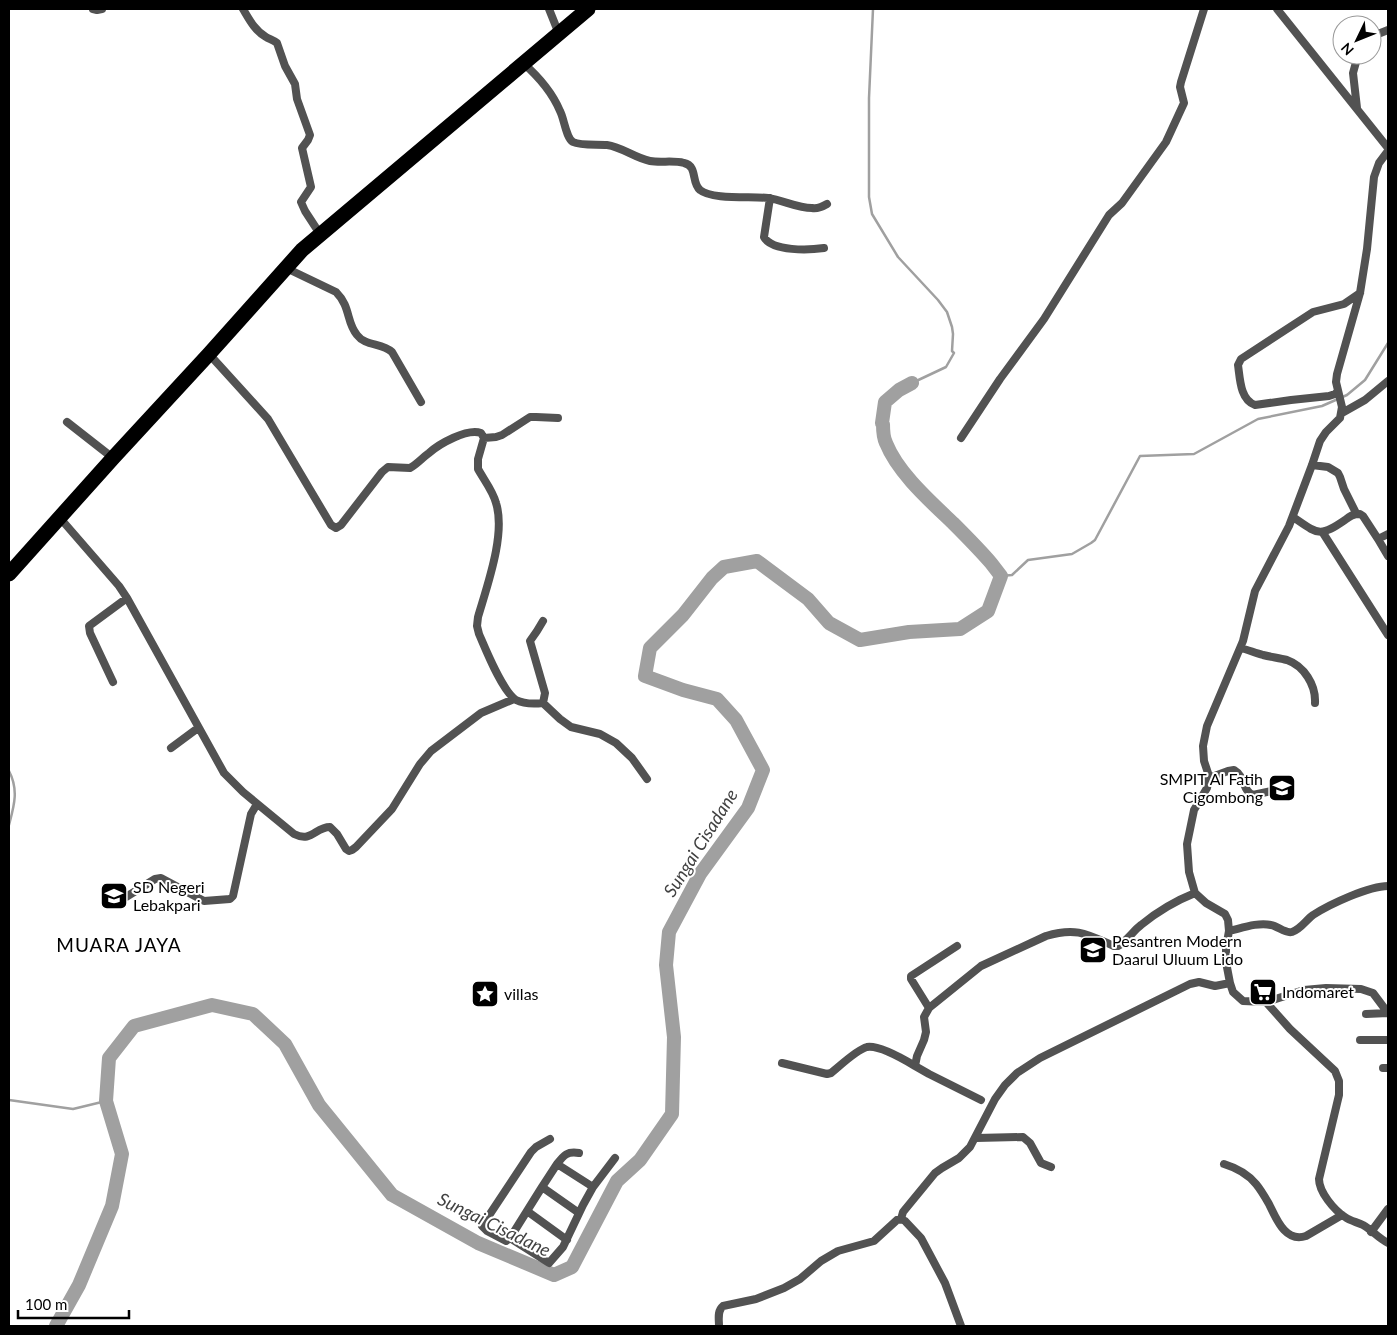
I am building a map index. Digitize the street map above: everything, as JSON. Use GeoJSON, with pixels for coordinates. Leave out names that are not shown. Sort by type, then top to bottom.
{"type":"FeatureCollection","features":[{"type":"Feature","properties":{"kind":"highway"},"geometry":{"type":"LineString","coordinates":[[10,568],[60,518],[302,250],[588,9]]}},
{"type":"Feature","properties":{"kind":"street"},"geometry":{"type":"LineString","coordinates":[[93,9],[102,9]]}},
{"type":"Feature","properties":{"kind":"street"},"geometry":{"type":"LineString","coordinates":[[242,9],[264,36],[277,43],[285,66],[295,84],[297,99],[310,135],[302,148],[311,187],[301,199],[301,202],[305,212],[320,234]]}},
{"type":"Feature","properties":{"kind":"street"},"geometry":{"type":"LineString","coordinates":[[549,9],[559,34]]}},
{"type":"Feature","properties":{"kind":"street"},"geometry":{"type":"LineString","coordinates":[[961,438],[1000,379],[1044,319],[1109,215],[1122,203],[1166,142],[1184,103],[1180,87],[1181,82],[1204,9]]}},
{"type":"Feature","properties":{"kind":"street"},"geometry":{"type":"LineString","coordinates":[[1277,9],[1388,149],[1374,176],[1367,249],[1360,293],[1337,374],[1336,382],[1342,410],[1338,421],[1326,432],[1320,441],[1293,517],[1281,544],[1255,591],[1241,648],[1207,726],[1203,751],[1209,778],[1207,788],[1192,815],[1187,844],[1189,872],[1195,893],[1206,903],[1225,914],[1228,920],[1229,931],[1226,954],[1230,984],[1233,992],[1243,1001],[1266,1002],[1304,990],[1332,988],[1362,989],[1373,993],[1388,1013]]}},
{"type":"Feature","properties":{"kind":"street"},"geometry":{"type":"LineString","coordinates":[[523,63],[548,89],[561,111],[569,137],[574,142],[611,146],[648,161],[683,162],[688,164],[693,170],[697,186],[705,193],[731,197],[770,198],[814,209],[826,204]]}},
{"type":"Feature","properties":{"kind":"street"},"geometry":{"type":"LineString","coordinates":[[1355,65],[1353,74],[1357,108]]}},
{"type":"Feature","properties":{"kind":"street"},"geometry":{"type":"LineString","coordinates":[[770,198],[764,238],[767,242],[798,249],[813,250],[824,248]]}},
{"type":"Feature","properties":{"kind":"street"},"geometry":{"type":"LineString","coordinates":[[286,268],[336,292],[346,304],[354,331],[358,337],[381,345],[392,352],[421,402]]}},
{"type":"Feature","properties":{"kind":"street"},"geometry":{"type":"LineString","coordinates":[[1338,392],[1329,396],[1251,404],[1244,395],[1238,365],[1241,359],[1313,312],[1344,304],[1360,293]]}},
{"type":"Feature","properties":{"kind":"street"},"geometry":{"type":"LineString","coordinates":[[209,354],[268,420],[331,524],[336,528],[341,525],[382,472],[388,467],[410,468],[436,447],[448,441],[466,434],[481,433],[484,438],[477,464],[478,469],[497,504],[499,522],[493,566],[478,617],[477,626],[479,634],[504,686],[514,699],[526,703],[543,703],[571,727],[600,734],[616,743],[632,758],[647,779]]}},
{"type":"Feature","properties":{"kind":"street"},"geometry":{"type":"LineString","coordinates":[[1342,410],[1365,400],[1388,381]]}},
{"type":"Feature","properties":{"kind":"street"},"geometry":{"type":"LineString","coordinates":[[484,438],[502,435],[536,416],[558,418]]}},
{"type":"Feature","properties":{"kind":"street"},"geometry":{"type":"LineString","coordinates":[[67,422],[113,458]]}},
{"type":"Feature","properties":{"kind":"street"},"geometry":{"type":"LineString","coordinates":[[1312,464],[1328,467],[1338,474],[1356,514]]}},
{"type":"Feature","properties":{"kind":"street"},"geometry":{"type":"LineString","coordinates":[[1293,517],[1313,531],[1323,533],[1352,515],[1360,514],[1388,556]]}},
{"type":"Feature","properties":{"kind":"street"},"geometry":{"type":"LineString","coordinates":[[60,518],[119,586],[127,598],[224,773],[257,804],[299,837],[308,837],[324,828],[330,827],[337,834],[346,849],[348,851],[352,850],[363,841],[392,809],[420,764],[431,751],[481,713],[514,699]]}},
{"type":"Feature","properties":{"kind":"street"},"geometry":{"type":"LineString","coordinates":[[1323,533],[1388,635]]}},
{"type":"Feature","properties":{"kind":"street"},"geometry":{"type":"LineString","coordinates":[[1378,539],[1388,534]]}},
{"type":"Feature","properties":{"kind":"street"},"geometry":{"type":"LineString","coordinates":[[113,682],[90,633],[89,626],[127,598]]}},
{"type":"Feature","properties":{"kind":"street"},"geometry":{"type":"LineString","coordinates":[[542,621],[530,641],[545,693],[543,703]]}},
{"type":"Feature","properties":{"kind":"street"},"geometry":{"type":"LineString","coordinates":[[1241,648],[1264,656],[1288,661],[1300,669],[1313,686],[1316,693],[1315,703]]}},
{"type":"Feature","properties":{"kind":"street"},"geometry":{"type":"LineString","coordinates":[[171,748],[198,728]]}},
{"type":"Feature","properties":{"kind":"street"},"geometry":{"type":"LineString","coordinates":[[1209,778],[1228,770],[1234,770],[1241,776],[1248,792],[1253,795],[1285,788]]}},
{"type":"Feature","properties":{"kind":"street"},"geometry":{"type":"LineString","coordinates":[[126,897],[155,879],[161,878],[204,901],[232,898],[251,814],[257,804]]}},
{"type":"Feature","properties":{"kind":"street"},"geometry":{"type":"LineString","coordinates":[[1229,931],[1269,924],[1292,932],[1311,916],[1325,908],[1368,889],[1388,886]]}},
{"type":"Feature","properties":{"kind":"street"},"geometry":{"type":"LineString","coordinates":[[915,1066],[926,1032],[924,1017],[929,1008],[981,966],[1046,936],[1062,932],[1078,932],[1118,946],[1160,910],[1177,900],[1195,893]]}},
{"type":"Feature","properties":{"kind":"street"},"geometry":{"type":"LineString","coordinates":[[929,1008],[911,978],[957,946]]}},
{"type":"Feature","properties":{"kind":"street"},"geometry":{"type":"LineString","coordinates":[[901,1219],[903,1212],[932,1177],[964,1154],[970,1147],[998,1094],[1011,1078],[1022,1069],[1190,984],[1199,982],[1215,986],[1230,984]]}},
{"type":"Feature","properties":{"kind":"street"},"geometry":{"type":"LineString","coordinates":[[1266,1002],[1290,1029],[1338,1074],[1337,1104],[1319,1183],[1323,1194],[1342,1215],[1350,1221],[1362,1224],[1388,1243]]}},
{"type":"Feature","properties":{"kind":"street"},"geometry":{"type":"LineString","coordinates":[[1366,1014],[1388,1013]]}},
{"type":"Feature","properties":{"kind":"street"},"geometry":{"type":"LineString","coordinates":[[1360,1040],[1388,1040]]}},
{"type":"Feature","properties":{"kind":"street"},"geometry":{"type":"LineString","coordinates":[[782,1063],[827,1074],[861,1050],[867,1047],[874,1047],[901,1058],[981,1100]]}},
{"type":"Feature","properties":{"kind":"street"},"geometry":{"type":"LineString","coordinates":[[976,1138],[1023,1137],[1032,1145],[1041,1163],[1051,1167]]}},
{"type":"Feature","properties":{"kind":"street"},"geometry":{"type":"LineString","coordinates":[[550,1139],[531,1152],[482,1226],[506,1241],[510,1238],[563,1156],[568,1153],[579,1152]]}},
{"type":"Feature","properties":{"kind":"street"},"geometry":{"type":"LineString","coordinates":[[510,1238],[549,1263],[563,1247],[593,1188],[615,1158]]}},
{"type":"Feature","properties":{"kind":"street"},"geometry":{"type":"LineString","coordinates":[[557,1164],[593,1188]]}},
{"type":"Feature","properties":{"kind":"street"},"geometry":{"type":"LineString","coordinates":[[1224,1164],[1233,1166],[1249,1177],[1266,1200],[1279,1224],[1286,1232],[1294,1236],[1306,1236],[1342,1215]]}},
{"type":"Feature","properties":{"kind":"street"},"geometry":{"type":"LineString","coordinates":[[542,1188],[579,1213]]}},
{"type":"Feature","properties":{"kind":"street"},"geometry":{"type":"LineString","coordinates":[[1371,1232],[1388,1209]]}},
{"type":"Feature","properties":{"kind":"street"},"geometry":{"type":"LineString","coordinates":[[527,1211],[567,1240]]}},
{"type":"Feature","properties":{"kind":"street"},"geometry":{"type":"LineString","coordinates":[[719,1326],[720,1311],[723,1306],[756,1299],[784,1288],[800,1279],[830,1256],[844,1249],[874,1241],[897,1220],[901,1219]]}},
{"type":"Feature","properties":{"kind":"street"},"geometry":{"type":"LineString","coordinates":[[901,1219],[918,1235],[924,1244],[945,1284],[961,1326]]}},
{"type":"Feature","properties":{"kind":"waterway"},"geometry":{"type":"LineString","coordinates":[[873,9],[869,98],[869,197],[872,214],[898,257],[947,312],[953,334],[952,351],[954,353],[946,367],[912,383]]}},
{"type":"Feature","properties":{"kind":"waterway","name":"Sungai Cisadane"},"geometry":{"type":"LineString","coordinates":[[1001,576],[1012,575],[1028,560],[1072,554],[1095,540],[1140,456],[1194,454],[1258,419],[1322,406],[1347,395],[1365,380],[1388,343]]}},
{"type":"Feature","properties":{"kind":"waterway","name":"Sungai Cisadane"},"geometry":{"type":"LineString","coordinates":[[56,1326],[79,1285],[112,1206],[122,1154],[106,1101],[109,1058],[134,1026],[212,1005],[253,1014],[285,1044],[319,1105],[392,1195],[478,1243],[554,1275],[572,1267],[617,1181],[640,1160],[672,1114],[674,1037],[666,965],[669,932],[700,874],[748,808],[763,770],[736,720],[717,699],[683,690],[645,676],[650,648],[683,615],[712,578],[724,567],[757,561],[808,599],[829,623],[860,640],[909,632],[960,629],[988,611],[1001,576],[977,548],[906,476],[891,454],[885,441],[882,423],[885,402],[899,390],[912,383]]}},
{"type":"Feature","properties":{"kind":"waterway"},"geometry":{"type":"LineString","coordinates":[[9,771],[15,791],[9,825]]}},
{"type":"Feature","properties":{"kind":"waterway"},"geometry":{"type":"LineString","coordinates":[[9,1100],[73,1109],[106,1101]]}},
{"type":"Feature","properties":{"kind":"place","name":"SMPIT Al Fatih Cigombong"},"geometry":{"type":"Point","coordinates":[1282,788]}},
{"type":"Feature","properties":{"kind":"place","name":"SD Negeri Lebakpari"},"geometry":{"type":"Point","coordinates":[114,896]}},
{"type":"Feature","properties":{"kind":"place","name":"Pesantren Modern Daarul Uluum Lido"},"geometry":{"type":"Point","coordinates":[1093,950]}},
{"type":"Feature","properties":{"kind":"place","name":"Indomaret"},"geometry":{"type":"Point","coordinates":[1263,992]}},
{"type":"Feature","properties":{"kind":"place","name":"villas"},"geometry":{"type":"Point","coordinates":[485,994]}},
{"type":"Feature","properties":{"kind":"district","name":"MUARA JAYA"},"geometry":{"type":"Point","coordinates":[119,945]}}]}
